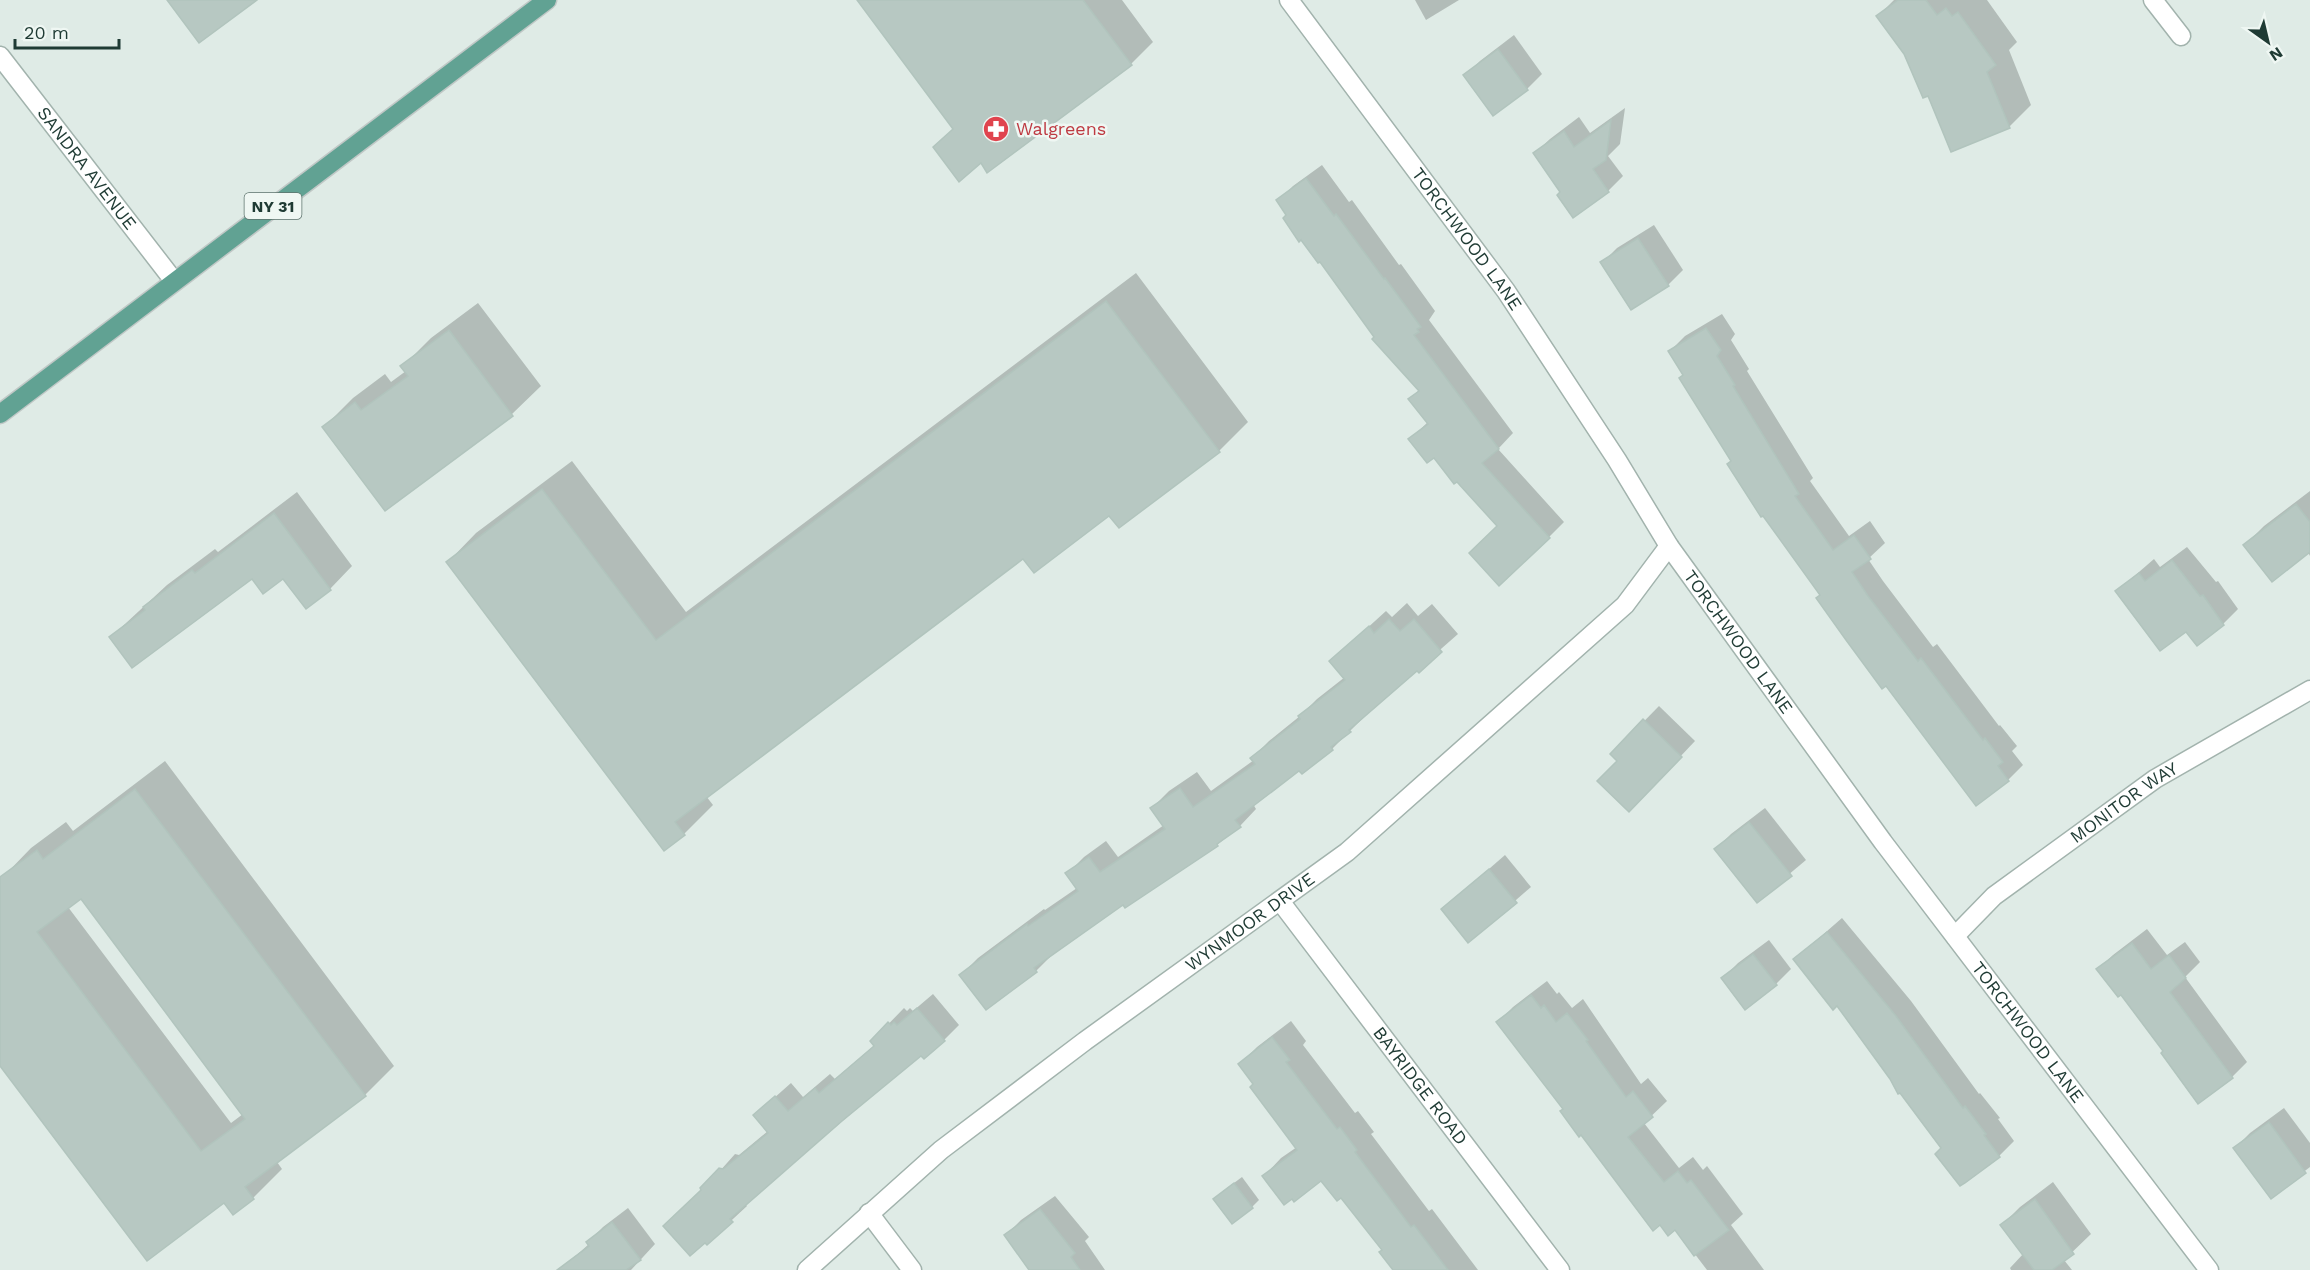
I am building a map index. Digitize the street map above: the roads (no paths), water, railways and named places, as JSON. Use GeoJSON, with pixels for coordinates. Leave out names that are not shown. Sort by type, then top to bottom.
{"type":"FeatureCollection","features":[{"type":"Feature","properties":{"kind":"main road","name":"NY 31"},"geometry":{"type":"LineString","coordinates":[[0,414],[547,0]]}},
{"type":"Feature","properties":{"kind":"street","name":"TORCHWOOD LANE"},"geometry":{"type":"LineString","coordinates":[[1288,0],[1506,291],[1617,460],[1669,546],[1883,842],[2209,1270]]}},
{"type":"Feature","properties":{"kind":"street"},"geometry":{"type":"LineString","coordinates":[[2153,0],[2181,36]]}},
{"type":"Feature","properties":{"kind":"street","name":"SANDRA AVENUE"},"geometry":{"type":"LineString","coordinates":[[0,56],[174,281]]}},
{"type":"Feature","properties":{"kind":"street","name":"WYNMOOR DRIVE"},"geometry":{"type":"LineString","coordinates":[[807,1270],[941,1150],[1076,1047],[1347,852],[1625,605],[1669,546]]}},
{"type":"Feature","properties":{"kind":"street","name":"MONITOR WAY"},"geometry":{"type":"LineString","coordinates":[[1955,936],[1995,896],[2155,778],[2310,690]]}},
{"type":"Feature","properties":{"kind":"street","name":"BAYRIDGE ROAD"},"geometry":{"type":"LineString","coordinates":[[1280,901],[1560,1270]]}},
{"type":"Feature","properties":{"kind":"street"},"geometry":{"type":"LineString","coordinates":[[869,1213],[912,1270]]}},
{"type":"Feature","properties":{"kind":"place","name":"Walgreens"},"geometry":{"type":"Point","coordinates":[996,129]}}]}
